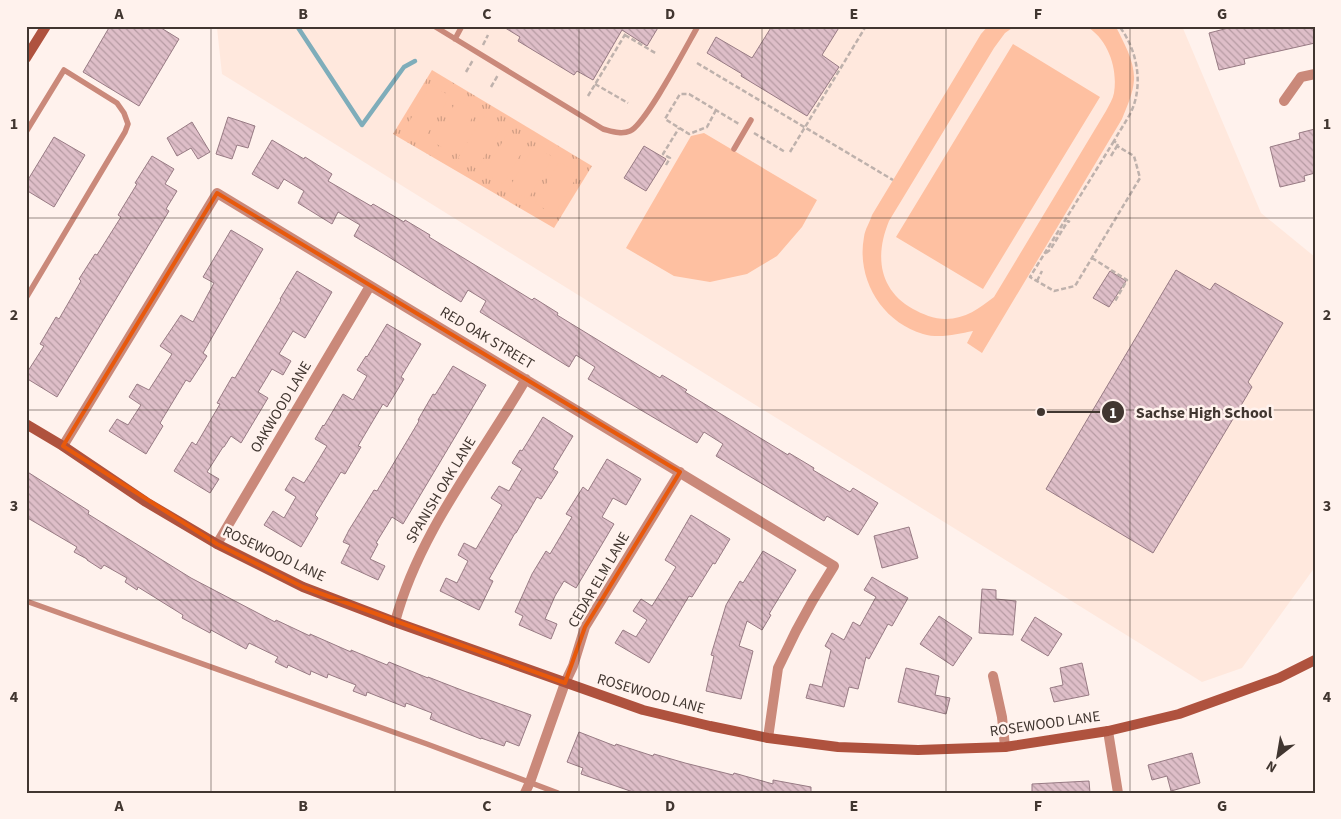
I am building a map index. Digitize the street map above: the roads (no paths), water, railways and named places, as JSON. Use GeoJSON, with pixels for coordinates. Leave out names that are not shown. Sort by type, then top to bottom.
{"type":"FeatureCollection","features":[{"type":"Feature","properties":{"kind":"street"},"geometry":{"type":"LineString","coordinates":[[26,58],[46,26]]}},
{"type":"Feature","properties":{"kind":"street"},"geometry":{"type":"LineString","coordinates":[[1284,101],[1301,77],[1315,74]]}},
{"type":"Feature","properties":{"kind":"street","name":"RED OAK STREET"},"geometry":{"type":"LineString","coordinates":[[63,446],[217,193],[834,566],[804,615],[778,668],[768,738]]}},
{"type":"Feature","properties":{"kind":"street","name":"OAKWOOD LANE"},"geometry":{"type":"LineString","coordinates":[[217,544],[370,286]]}},
{"type":"Feature","properties":{"kind":"street","name":"SPANISH OAK LANE"},"geometry":{"type":"LineString","coordinates":[[395,622],[400,602],[428,538],[526,379]]}},
{"type":"Feature","properties":{"kind":"street","name":"ROSEWOOD LANE"},"geometry":{"type":"LineString","coordinates":[[26,424],[63,446],[146,502],[217,544],[303,587],[395,622],[643,710],[768,738],[838,747],[918,750],[1005,747],[1108,731],[1179,714],[1279,678],[1315,660]]}},
{"type":"Feature","properties":{"kind":"street","name":"CEDAR ELM LANE"},"geometry":{"type":"LineString","coordinates":[[524,793],[530,782],[565,683],[573,666],[585,627],[680,472]]}},
{"type":"Feature","properties":{"kind":"street"},"geometry":{"type":"LineString","coordinates":[[993,676],[1002,717],[1005,747]]}},
{"type":"Feature","properties":{"kind":"street"},"geometry":{"type":"LineString","coordinates":[[1108,731],[1118,793]]}},
{"type":"Feature","properties":{"kind":"lane"},"geometry":{"type":"LineString","coordinates":[[434,26],[603,129],[616,133],[630,131],[646,116],[698,26]]}},
{"type":"Feature","properties":{"kind":"lane"},"geometry":{"type":"LineString","coordinates":[[455,39],[462,26]]}},
{"type":"Feature","properties":{"kind":"lane"},"geometry":{"type":"LineString","coordinates":[[26,132],[64,70],[117,103],[124,113],[128,124],[26,298]]}},
{"type":"Feature","properties":{"kind":"lane"},"geometry":{"type":"LineString","coordinates":[[734,149],[751,120]]}},
{"type":"Feature","properties":{"kind":"lane"},"geometry":{"type":"LineString","coordinates":[[26,600],[418,740],[558,793]]}},
{"type":"Feature","properties":{"kind":"waterway"},"geometry":{"type":"LineString","coordinates":[[297,26],[362,125],[404,67],[415,61]]}},
{"type":"Feature","properties":{"kind":"place","name":"Sachse High School"},"geometry":{"type":"Point","coordinates":[1041,412]}}]}
